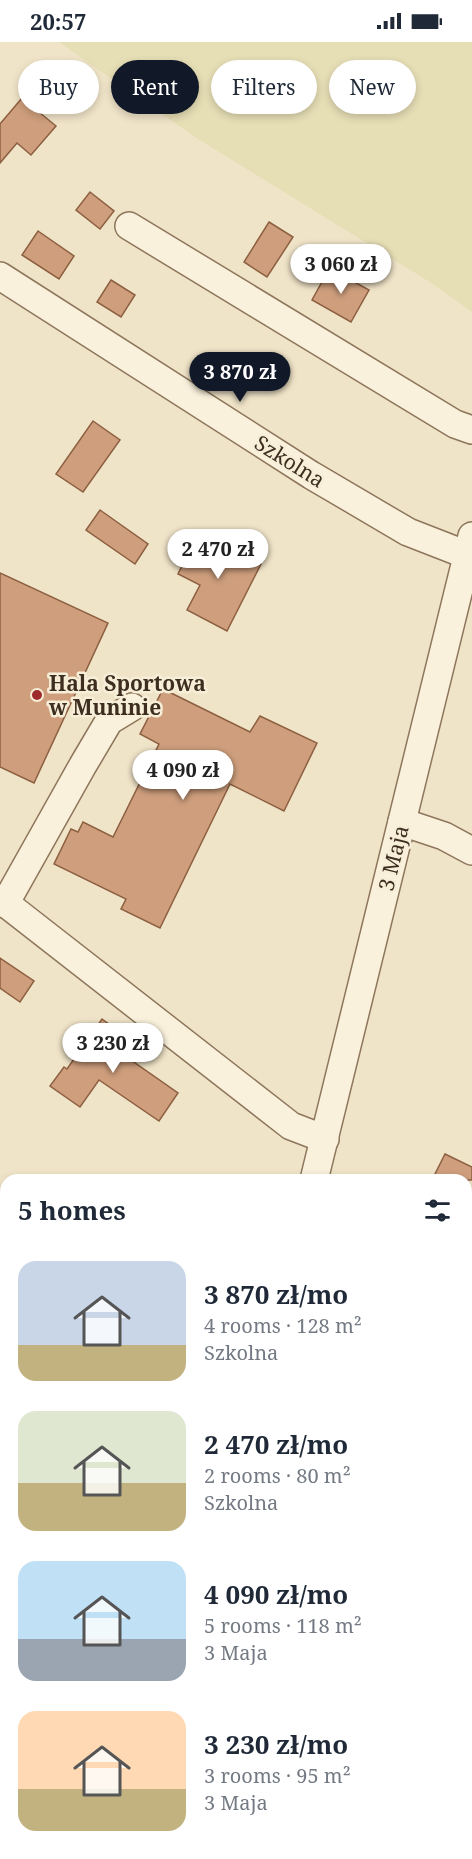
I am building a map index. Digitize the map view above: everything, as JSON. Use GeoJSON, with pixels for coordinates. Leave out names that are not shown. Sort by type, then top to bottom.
{"type":"FeatureCollection","features":[{"type":"Feature","properties":{"kind":"street"},"geometry":{"type":"LineString","coordinates":[[129,226],[455,424],[472,430]]}},
{"type":"Feature","properties":{"kind":"street","name":"Szkolna"},"geometry":{"type":"LineString","coordinates":[[0,276],[321,481],[408,532],[470,545]]}},
{"type":"Feature","properties":{"kind":"street","name":"3 Maja"},"geometry":{"type":"LineString","coordinates":[[315,1174],[470,545]]}},
{"type":"Feature","properties":{"kind":"street"},"geometry":{"type":"LineString","coordinates":[[132,707],[109,721],[3,901],[291,1126],[324,1139]]}},
{"type":"Feature","properties":{"kind":"street"},"geometry":{"type":"LineString","coordinates":[[402,822],[444,836],[472,851]]}},
{"type":"Feature","properties":{"kind":"shaded area"},"geometry":{"type":"Polygon","coordinates":[[[59,42],[472,42],[472,312],[433,284],[195,137],[162,114],[199,114],[199,60],[111,60],[111,78],[99,70],[99,60],[85,60],[59,42]]]}},
{"type":"Feature","properties":{"kind":"building"},"geometry":{"type":"Polygon","coordinates":[[[18,103],[18,114],[41,114],[56,126],[31,155],[17,143],[0,163],[0,124],[18,103]]]}},
{"type":"Feature","properties":{"kind":"building"},"geometry":{"type":"Polygon","coordinates":[[[90,192],[114,211],[100,229],[76,210],[90,192]]]}},
{"type":"Feature","properties":{"kind":"building"},"geometry":{"type":"Polygon","coordinates":[[[269,222],[293,237],[267,277],[244,262],[269,222]]]}},
{"type":"Feature","properties":{"kind":"building"},"geometry":{"type":"Polygon","coordinates":[[[38,231],[74,256],[59,279],[22,255],[38,231]]]}},
{"type":"Feature","properties":{"kind":"building"},"geometry":{"type":"Polygon","coordinates":[[[328,271],[336,275],[337,272],[369,290],[351,322],[312,300],[328,271]]]}},
{"type":"Feature","properties":{"kind":"building"},"geometry":{"type":"Polygon","coordinates":[[[111,280],[135,295],[121,317],[97,302],[111,280]]]}},
{"type":"Feature","properties":{"kind":"building"},"geometry":{"type":"Polygon","coordinates":[[[93,421],[120,440],[83,492],[56,474],[93,421]]]}},
{"type":"Feature","properties":{"kind":"building"},"geometry":{"type":"Polygon","coordinates":[[[100,510],[148,544],[135,564],[86,530],[100,510]]]}},
{"type":"Feature","properties":{"kind":"building"},"geometry":{"type":"Polygon","coordinates":[[[197,536],[205,536],[261,564],[227,631],[187,610],[200,585],[178,574],[197,536]]]}},
{"type":"Feature","properties":{"kind":"building","name":"Hala Sportowa w Muninie"},"geometry":{"type":"Polygon","coordinates":[[[0,573],[108,623],[34,783],[0,767],[0,573]]]}},
{"type":"Feature","properties":{"kind":"building"},"geometry":{"type":"Polygon","coordinates":[[[163,689],[250,732],[260,716],[317,743],[284,811],[230,784],[160,928],[121,909],[126,899],[54,864],[71,829],[78,832],[83,822],[113,837],[159,744],[140,734],[163,689]]]}},
{"type":"Feature","properties":{"kind":"building"},"geometry":{"type":"Polygon","coordinates":[[[0,958],[34,981],[20,1002],[0,988],[0,958]]]}},
{"type":"Feature","properties":{"kind":"building"},"geometry":{"type":"Polygon","coordinates":[[[102,1019],[131,1040],[121,1053],[178,1093],[159,1121],[99,1080],[80,1107],[50,1086],[64,1067],[67,1069],[102,1019]]]}},
{"type":"Feature","properties":{"kind":"building"},"geometry":{"type":"Polygon","coordinates":[[[445,1154],[472,1167],[472,1174],[435,1174],[445,1154]]]}},
{"type":"Feature","properties":{"kind":"place","name":"Hala Sportowa w Muninie"},"geometry":{"type":"Point","coordinates":[37,695]}}]}
